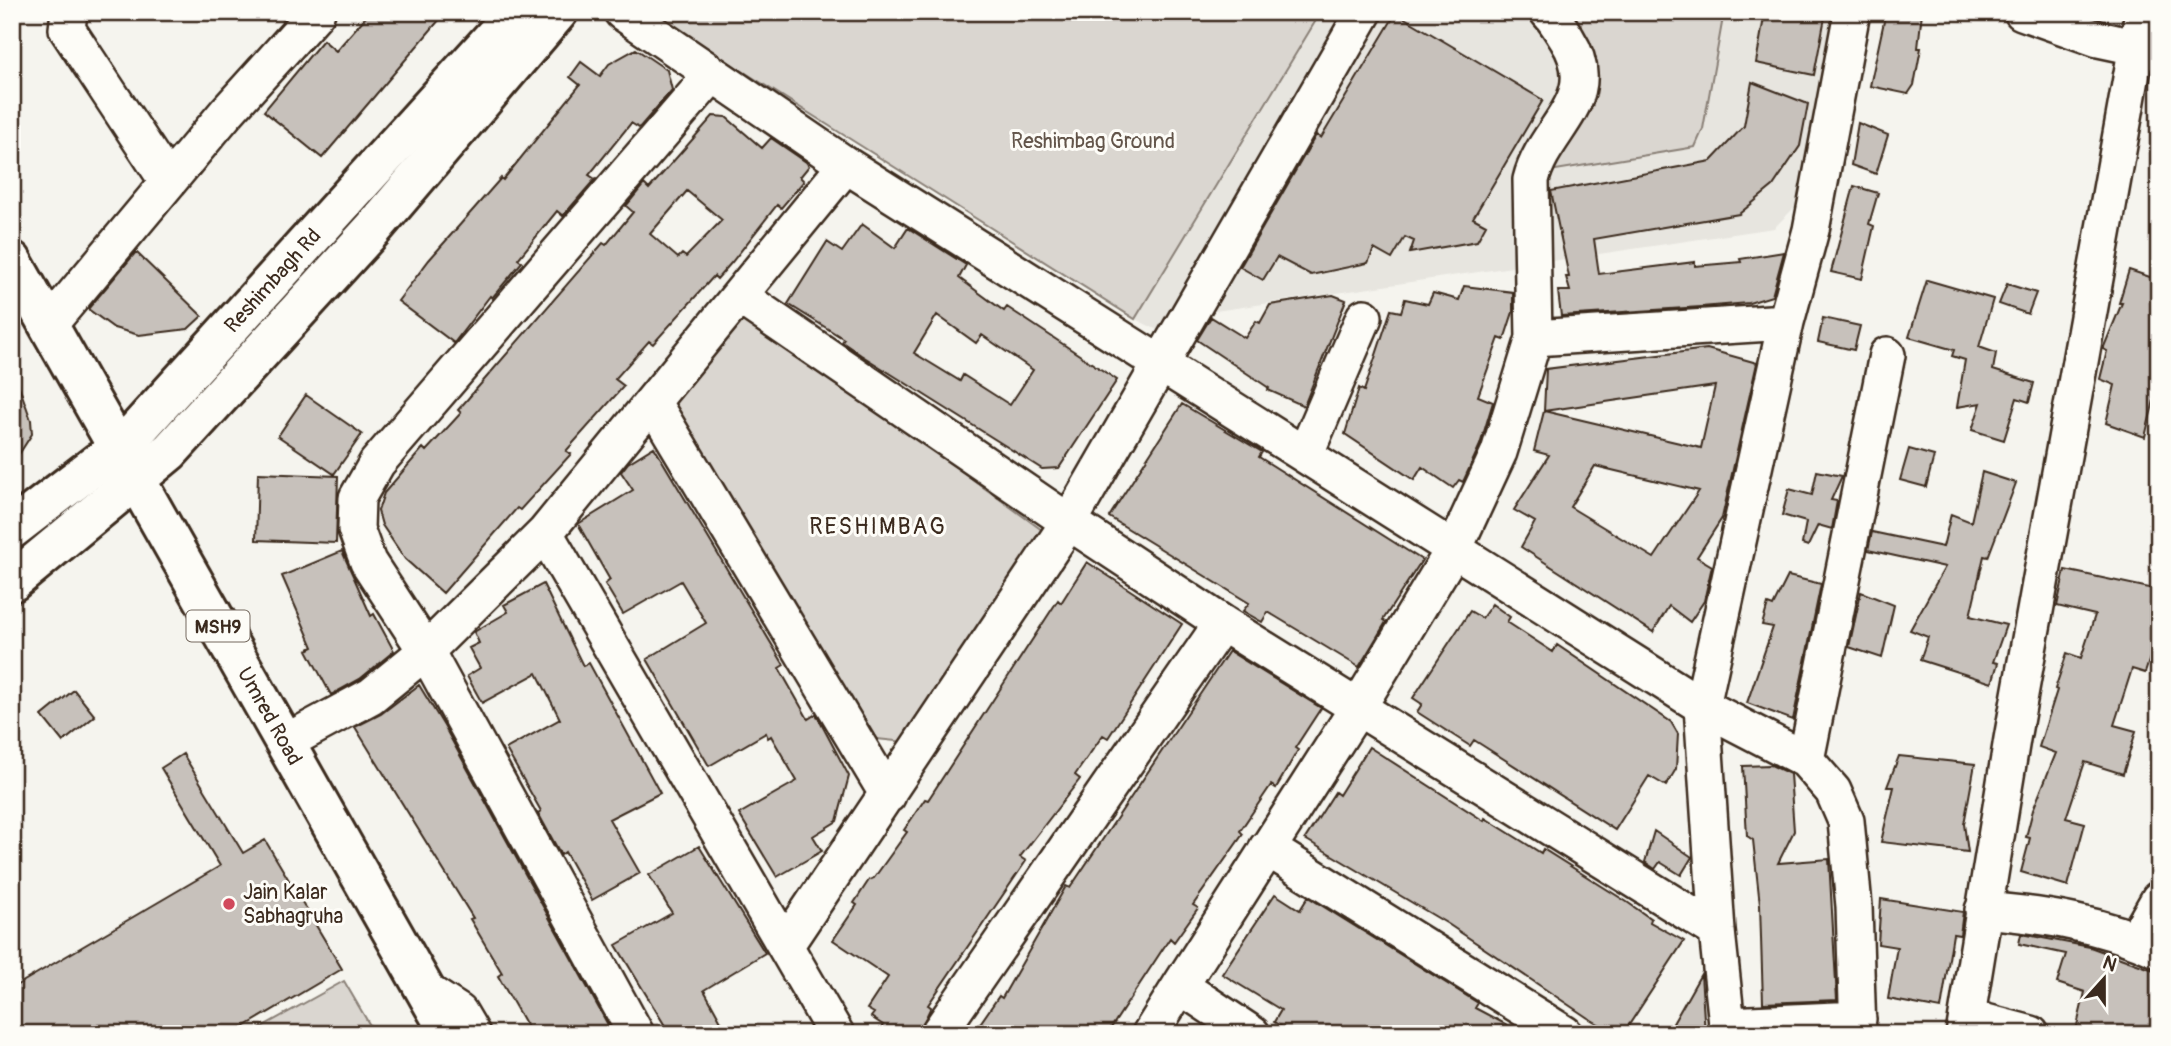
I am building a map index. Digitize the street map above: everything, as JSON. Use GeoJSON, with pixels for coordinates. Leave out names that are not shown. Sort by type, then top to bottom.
{"type":"FeatureCollection","features":[{"type":"Feature","properties":{"kind":"main road","name":"Reshimbagh Rd"},"geometry":{"type":"LineString","coordinates":[[12,529],[118,473],[516,12]]}},
{"type":"Feature","properties":{"kind":"main road"},"geometry":{"type":"LineString","coordinates":[[12,583],[118,473],[170,451],[364,239],[558,12]]}},
{"type":"Feature","properties":{"kind":"main road"},"geometry":{"type":"LineString","coordinates":[[12,261],[40,333],[350,880],[426,1034]]}},
{"type":"Feature","properties":{"kind":"main road"},"geometry":{"type":"LineString","coordinates":[[12,305],[40,333]]}},
{"type":"Feature","properties":{"kind":"main road","name":"Umred Road"},"geometry":{"type":"LineString","coordinates":[[118,473],[284,743],[350,880],[425,990],[450,1034]]}},
{"type":"Feature","properties":{"kind":"street"},"geometry":{"type":"LineString","coordinates":[[69,12],[67,29],[168,182]]}},
{"type":"Feature","properties":{"kind":"street"},"geometry":{"type":"LineString","coordinates":[[40,333],[317,12]]}},
{"type":"Feature","properties":{"kind":"street"},"geometry":{"type":"LineString","coordinates":[[622,12],[711,76],[846,165],[1455,547],[1702,706],[1806,760],[1833,791],[1846,821],[1854,906],[1858,1027],[1727,1030],[1717,931],[1702,706],[1786,321],[1811,230],[1852,12]]}},
{"type":"Feature","properties":{"kind":"street"},"geometry":{"type":"LineString","coordinates":[[785,946],[1069,522],[1364,12]]}},
{"type":"Feature","properties":{"kind":"street"},"geometry":{"type":"LineString","coordinates":[[1150,1034],[1357,709],[1455,547],[1499,452],[1534,338],[1531,180],[1534,168],[1573,106],[1581,72],[1573,49],[1548,12]]}},
{"type":"Feature","properties":{"kind":"street"},"geometry":{"type":"LineString","coordinates":[[2022,12],[2098,39],[2146,36],[1983,911],[1966,1025],[2031,1034]]}},
{"type":"Feature","properties":{"kind":"street"},"geometry":{"type":"LineString","coordinates":[[636,1034],[426,651],[368,562],[356,529],[357,498],[377,463],[711,76]]}},
{"type":"Feature","properties":{"kind":"street"},"geometry":{"type":"LineString","coordinates":[[284,743],[371,696],[426,651],[545,533],[846,165]]}},
{"type":"Feature","properties":{"kind":"street"},"geometry":{"type":"LineString","coordinates":[[739,296],[1069,522],[1222,623],[1717,931]]}},
{"type":"Feature","properties":{"kind":"street"},"geometry":{"type":"LineString","coordinates":[[1305,455],[1364,317]]}},
{"type":"Feature","properties":{"kind":"street"},"geometry":{"type":"LineString","coordinates":[[1534,338],[1786,321]]}},
{"type":"Feature","properties":{"kind":"street"},"geometry":{"type":"LineString","coordinates":[[1806,760],[1887,355]]}},
{"type":"Feature","properties":{"kind":"street"},"geometry":{"type":"LineString","coordinates":[[653,403],[888,795]]}},
{"type":"Feature","properties":{"kind":"street"},"geometry":{"type":"LineString","coordinates":[[545,533],[836,1034]]}},
{"type":"Feature","properties":{"kind":"street"},"geometry":{"type":"LineString","coordinates":[[938,1034],[1222,623]]}},
{"type":"Feature","properties":{"kind":"street"},"geometry":{"type":"LineString","coordinates":[[1267,848],[1525,1023],[1565,1034]]}},
{"type":"Feature","properties":{"kind":"street"},"geometry":{"type":"LineString","coordinates":[[1983,911],[2040,915],[2147,944],[2159,899]]}},
{"type":"Feature","properties":{"kind":"street"},"geometry":{"type":"LineString","coordinates":[[1180,986],[1252,1034]]}},
{"type":"Feature","properties":{"kind":"street"},"geometry":{"type":"LineString","coordinates":[[425,990],[459,1012],[472,1034]]}},
{"type":"Feature","properties":{"kind":"shaded area"},"geometry":{"type":"Polygon","coordinates":[[[1321,12],[1833,12],[1798,204],[1774,228],[1202,313],[1176,339],[1135,319],[1321,12]]]}},
{"type":"Feature","properties":{"kind":"green space","name":"Reshimbag Ground"},"geometry":{"type":"Polygon","coordinates":[[[649,12],[1321,12],[1135,319],[649,12]]]}},
{"type":"Feature","properties":{"kind":"green space"},"geometry":{"type":"Polygon","coordinates":[[[1562,12],[1724,12],[1703,129],[1695,147],[1550,171],[1595,81],[1596,57],[1562,12]]]}},
{"type":"Feature","properties":{"kind":"green space"},"geometry":{"type":"Polygon","coordinates":[[[741,310],[1046,533],[905,742],[877,739],[865,732],[664,402],[741,310]]]}},
{"type":"Feature","properties":{"kind":"green space"},"geometry":{"type":"Polygon","coordinates":[[[344,981],[375,1034],[249,1034],[344,981]]]}},
{"type":"Feature","properties":{"kind":"building"},"geometry":{"type":"Polygon","coordinates":[[[370,12],[446,12],[322,158],[264,111],[323,40],[336,51],[370,12]]]}},
{"type":"Feature","properties":{"kind":"building"},"geometry":{"type":"Polygon","coordinates":[[[1765,12],[1826,12],[1814,75],[1756,63],[1765,12]]]}},
{"type":"Feature","properties":{"kind":"building"},"geometry":{"type":"Polygon","coordinates":[[[1886,12],[1922,12],[1918,48],[1921,48],[1914,85],[1908,94],[1870,86],[1886,12]]]}},
{"type":"Feature","properties":{"kind":"building"},"geometry":{"type":"Polygon","coordinates":[[[1396,13],[1543,100],[1473,218],[1486,225],[1477,241],[1410,253],[1414,241],[1405,237],[1392,259],[1374,249],[1368,263],[1311,275],[1277,257],[1263,280],[1240,267],[1316,135],[1321,138],[1396,13]]]}},
{"type":"Feature","properties":{"kind":"building"},"geometry":{"type":"Polygon","coordinates":[[[636,49],[667,70],[672,90],[639,128],[631,123],[589,175],[595,179],[563,216],[557,211],[518,259],[522,262],[492,298],[490,296],[454,343],[398,301],[429,260],[501,178],[503,180],[580,85],[570,77],[581,62],[600,76],[609,64],[636,49]]]}},
{"type":"Feature","properties":{"kind":"building"},"geometry":{"type":"Polygon","coordinates":[[[1752,82],[1808,104],[1800,146],[1773,186],[1739,214],[1594,239],[1599,274],[1695,262],[1695,266],[1741,262],[1740,259],[1784,252],[1772,296],[1749,303],[1561,316],[1558,291],[1570,291],[1566,277],[1569,277],[1551,191],[1711,161],[1744,126],[1752,82]]]}},
{"type":"Feature","properties":{"kind":"building"},"geometry":{"type":"Polygon","coordinates":[[[713,116],[726,117],[762,148],[771,138],[809,166],[800,177],[804,181],[781,208],[777,205],[717,279],[714,276],[653,344],[649,341],[615,379],[624,386],[566,451],[571,454],[520,510],[517,508],[443,593],[405,559],[382,525],[378,511],[384,493],[423,448],[426,451],[461,413],[458,410],[603,243],[606,245],[633,212],[626,206],[644,184],[649,189],[713,116]],[[687,191],[650,234],[678,258],[682,254],[686,257],[722,220],[687,191]]]}},
{"type":"Feature","properties":{"kind":"building"},"geometry":{"type":"Polygon","coordinates":[[[1858,123],[1888,135],[1876,174],[1851,165],[1858,123]]]}},
{"type":"Feature","properties":{"kind":"building"},"geometry":{"type":"Polygon","coordinates":[[[1854,186],[1878,193],[1869,224],[1874,226],[1862,279],[1831,272],[1854,186]]]}},
{"type":"Feature","properties":{"kind":"building"},"geometry":{"type":"Polygon","coordinates":[[[862,224],[895,248],[908,228],[966,265],[959,278],[1004,311],[1007,307],[1117,380],[1059,468],[1042,469],[861,355],[842,342],[844,339],[788,304],[827,242],[842,252],[862,224]],[[937,315],[914,353],[960,381],[963,375],[1010,405],[1033,370],[982,335],[976,343],[937,315]]]}},
{"type":"Feature","properties":{"kind":"building"},"geometry":{"type":"Polygon","coordinates":[[[136,252],[202,316],[188,329],[139,335],[114,328],[88,309],[136,252]]]}},
{"type":"Feature","properties":{"kind":"building"},"geometry":{"type":"Polygon","coordinates":[[[2129,270],[2159,280],[2159,380],[2145,437],[2106,423],[2115,385],[2100,379],[2107,351],[2103,349],[2122,303],[2119,303],[2129,270]]]}},
{"type":"Feature","properties":{"kind":"building"},"geometry":{"type":"Polygon","coordinates":[[[1927,280],[1993,299],[1979,347],[1996,353],[1993,370],[2034,383],[2029,402],[2017,398],[2004,440],[1972,430],[1981,403],[1957,407],[1965,360],[1952,356],[1954,350],[1909,337],[1927,280]]]}},
{"type":"Feature","properties":{"kind":"building"},"geometry":{"type":"Polygon","coordinates":[[[2007,284],[2036,293],[2028,314],[1999,304],[2007,284]]]}},
{"type":"Feature","properties":{"kind":"building"},"geometry":{"type":"Polygon","coordinates":[[[1464,286],[1513,292],[1513,312],[1504,340],[1499,338],[1478,396],[1493,402],[1480,445],[1463,482],[1459,480],[1453,488],[1422,467],[1414,480],[1345,434],[1359,388],[1364,391],[1391,310],[1401,312],[1405,299],[1428,304],[1433,293],[1459,300],[1464,286]]]}},
{"type":"Feature","properties":{"kind":"building"},"geometry":{"type":"Polygon","coordinates":[[[1333,295],[1346,300],[1304,406],[1268,390],[1269,388],[1197,340],[1211,317],[1245,338],[1256,321],[1260,323],[1270,305],[1333,295]]]}},
{"type":"Feature","properties":{"kind":"building"},"geometry":{"type":"Polygon","coordinates":[[[1823,318],[1860,326],[1854,350],[1818,342],[1823,318]]]}},
{"type":"Feature","properties":{"kind":"building"},"geometry":{"type":"Polygon","coordinates":[[[1707,349],[1757,363],[1722,518],[1697,557],[1712,566],[1704,601],[1690,622],[1669,606],[1653,632],[1521,547],[1535,522],[1514,510],[1549,455],[1534,451],[1544,411],[1546,369],[1707,349]],[[1715,386],[1544,411],[1701,448],[1715,386]],[[1595,466],[1570,507],[1654,558],[1699,491],[1595,466]]]}},
{"type":"Feature","properties":{"kind":"building"},"geometry":{"type":"Polygon","coordinates":[[[15,375],[31,420],[32,434],[12,465],[12,376],[15,375]]]}},
{"type":"Feature","properties":{"kind":"building"},"geometry":{"type":"Polygon","coordinates":[[[306,395],[362,434],[334,474],[278,436],[306,395]]]}},
{"type":"Feature","properties":{"kind":"building"},"geometry":{"type":"Polygon","coordinates":[[[1182,404],[1262,452],[1259,457],[1422,560],[1383,620],[1386,622],[1359,667],[1268,612],[1262,622],[1243,611],[1249,603],[1109,517],[1182,404]]]}},
{"type":"Feature","properties":{"kind":"building"},"geometry":{"type":"Polygon","coordinates":[[[654,447],[784,665],[779,668],[808,719],[816,714],[849,776],[837,821],[813,836],[822,851],[777,877],[739,814],[797,781],[771,736],[768,738],[766,733],[709,766],[647,659],[706,623],[681,581],[623,614],[605,584],[610,580],[578,524],[633,490],[621,472],[628,463],[654,447]]]}},
{"type":"Feature","properties":{"kind":"building"},"geometry":{"type":"Polygon","coordinates":[[[1909,449],[1934,456],[1926,487],[1900,480],[1909,449]]]}},
{"type":"Feature","properties":{"kind":"building"},"geometry":{"type":"Polygon","coordinates":[[[1817,471],[1842,476],[1831,500],[1837,501],[1832,529],[1818,525],[1808,546],[1802,544],[1806,522],[1782,515],[1789,489],[1812,495],[1817,471]]]}},
{"type":"Feature","properties":{"kind":"building"},"geometry":{"type":"Polygon","coordinates":[[[1982,472],[2016,483],[1988,557],[1984,556],[1970,616],[2006,625],[1993,662],[1998,663],[1992,683],[1920,660],[1928,637],[1910,630],[1945,567],[1868,550],[1872,532],[1943,547],[1951,514],[1971,522],[1982,472]]]}},
{"type":"Feature","properties":{"kind":"building"},"geometry":{"type":"Polygon","coordinates":[[[258,473],[338,476],[336,543],[256,540],[258,473]]]}},
{"type":"Feature","properties":{"kind":"building"},"geometry":{"type":"Polygon","coordinates":[[[342,551],[371,616],[374,614],[394,651],[360,679],[331,695],[307,650],[313,647],[282,576],[342,551]]]}},
{"type":"Feature","properties":{"kind":"building"},"geometry":{"type":"Polygon","coordinates":[[[1087,562],[1182,624],[1108,738],[1103,735],[1075,775],[1080,779],[1020,857],[1026,861],[928,1005],[931,1007],[918,1034],[877,1034],[883,1025],[871,1017],[874,1013],[867,1009],[888,977],[833,940],[857,905],[854,903],[869,880],[874,878],[907,832],[904,830],[925,799],[928,800],[1058,600],[1061,603],[1087,562]]]}},
{"type":"Feature","properties":{"kind":"building"},"geometry":{"type":"Polygon","coordinates":[[[2065,570],[2159,590],[2159,630],[2145,673],[2132,669],[2114,725],[2136,731],[2123,774],[2085,762],[2066,818],[2085,823],[2068,886],[2021,872],[2030,838],[2026,837],[2033,810],[2056,753],[2039,747],[2057,690],[2055,689],[2067,653],[2081,658],[2095,615],[2057,606],[2065,570]]]}},
{"type":"Feature","properties":{"kind":"building"},"geometry":{"type":"Polygon","coordinates":[[[1788,576],[1821,584],[1793,720],[1747,703],[1773,627],[1762,625],[1768,604],[1773,606],[1788,576]]]}},
{"type":"Feature","properties":{"kind":"building"},"geometry":{"type":"Polygon","coordinates":[[[543,584],[583,666],[589,663],[660,793],[609,819],[640,873],[592,900],[565,852],[561,855],[538,813],[541,811],[506,749],[560,719],[537,673],[482,703],[467,676],[480,668],[469,648],[479,643],[474,632],[508,612],[504,605],[543,584]]]}},
{"type":"Feature","properties":{"kind":"building"},"geometry":{"type":"Polygon","coordinates":[[[1861,592],[1894,605],[1882,658],[1849,647],[1861,592]]]}},
{"type":"Feature","properties":{"kind":"building"},"geometry":{"type":"Polygon","coordinates":[[[1492,604],[1510,617],[1507,622],[1553,652],[1557,645],[1671,722],[1678,734],[1676,769],[1666,786],[1649,776],[1615,830],[1474,740],[1470,746],[1417,712],[1422,704],[1413,698],[1470,611],[1482,618],[1492,604]]]}},
{"type":"Feature","properties":{"kind":"building"},"geometry":{"type":"Polygon","coordinates":[[[1229,651],[1321,708],[1295,748],[1298,750],[1276,788],[1271,785],[1240,831],[1243,834],[1193,905],[1198,908],[1174,942],[1170,938],[1107,1034],[991,1034],[979,1025],[999,996],[1002,998],[1066,886],[1070,888],[1229,651]]]}},
{"type":"Feature","properties":{"kind":"building"},"geometry":{"type":"Polygon","coordinates":[[[419,685],[613,1034],[531,1034],[498,976],[502,973],[470,919],[473,918],[355,727],[381,714],[419,685]]]}},
{"type":"Feature","properties":{"kind":"building"},"geometry":{"type":"Polygon","coordinates":[[[74,690],[95,716],[63,742],[42,716],[74,690]]]}},
{"type":"Feature","properties":{"kind":"building"},"geometry":{"type":"Polygon","coordinates":[[[1369,747],[1484,821],[1485,818],[1541,853],[1543,849],[1627,902],[1651,919],[1650,922],[1684,941],[1623,1034],[1616,1034],[1588,1018],[1448,924],[1305,839],[1335,792],[1339,795],[1369,747]]]}},
{"type":"Feature","properties":{"kind":"building","name":"Jain Kalar Sabhagruha"},"geometry":{"type":"Polygon","coordinates":[[[183,754],[243,853],[265,840],[342,969],[232,1034],[12,1034],[12,988],[220,866],[161,768],[183,754]]]}},
{"type":"Feature","properties":{"kind":"building"},"geometry":{"type":"Polygon","coordinates":[[[1899,756],[1975,764],[1964,824],[1968,852],[1881,842],[1894,787],[1887,787],[1899,756]]]}},
{"type":"Feature","properties":{"kind":"building"},"geometry":{"type":"Polygon","coordinates":[[[1771,765],[1790,774],[1794,831],[1778,863],[1829,859],[1837,1000],[1763,1003],[1760,905],[1753,840],[1747,836],[1743,766],[1771,765]]]}},
{"type":"Feature","properties":{"kind":"building"},"geometry":{"type":"Polygon","coordinates":[[[1654,831],[1692,857],[1681,875],[1660,862],[1655,869],[1645,862],[1654,831]]]}},
{"type":"Feature","properties":{"kind":"building"},"geometry":{"type":"Polygon","coordinates":[[[699,846],[765,953],[704,990],[728,1034],[670,1034],[616,945],[672,913],[649,875],[699,846]]]}},
{"type":"Feature","properties":{"kind":"building"},"geometry":{"type":"Polygon","coordinates":[[[1275,894],[1300,910],[1308,897],[1478,1003],[1475,1008],[1524,1034],[1294,1034],[1274,1022],[1281,1010],[1222,974],[1275,894]]]}},
{"type":"Feature","properties":{"kind":"building"},"geometry":{"type":"Polygon","coordinates":[[[1881,899],[1963,912],[1960,935],[1953,934],[1941,1009],[1888,999],[1897,947],[1878,944],[1881,899]]]}},
{"type":"Feature","properties":{"kind":"building"},"geometry":{"type":"Polygon","coordinates":[[[2021,934],[2090,947],[2159,972],[2159,1012],[2151,1034],[2075,1034],[2085,992],[2057,983],[2066,954],[2019,944],[2021,934]]]}},
{"type":"Feature","properties":{"kind":"building"},"geometry":{"type":"Polygon","coordinates":[[[1701,974],[1705,1034],[1667,1034],[1701,974]]]}},
{"type":"Feature","properties":{"kind":"place","name":"Jain Kalar Sabhagruha"},"geometry":{"type":"Point","coordinates":[229,904]}},
{"type":"Feature","properties":{"kind":"district","name":"RESHIMBAG"},"geometry":{"type":"Point","coordinates":[878,526]}}]}
